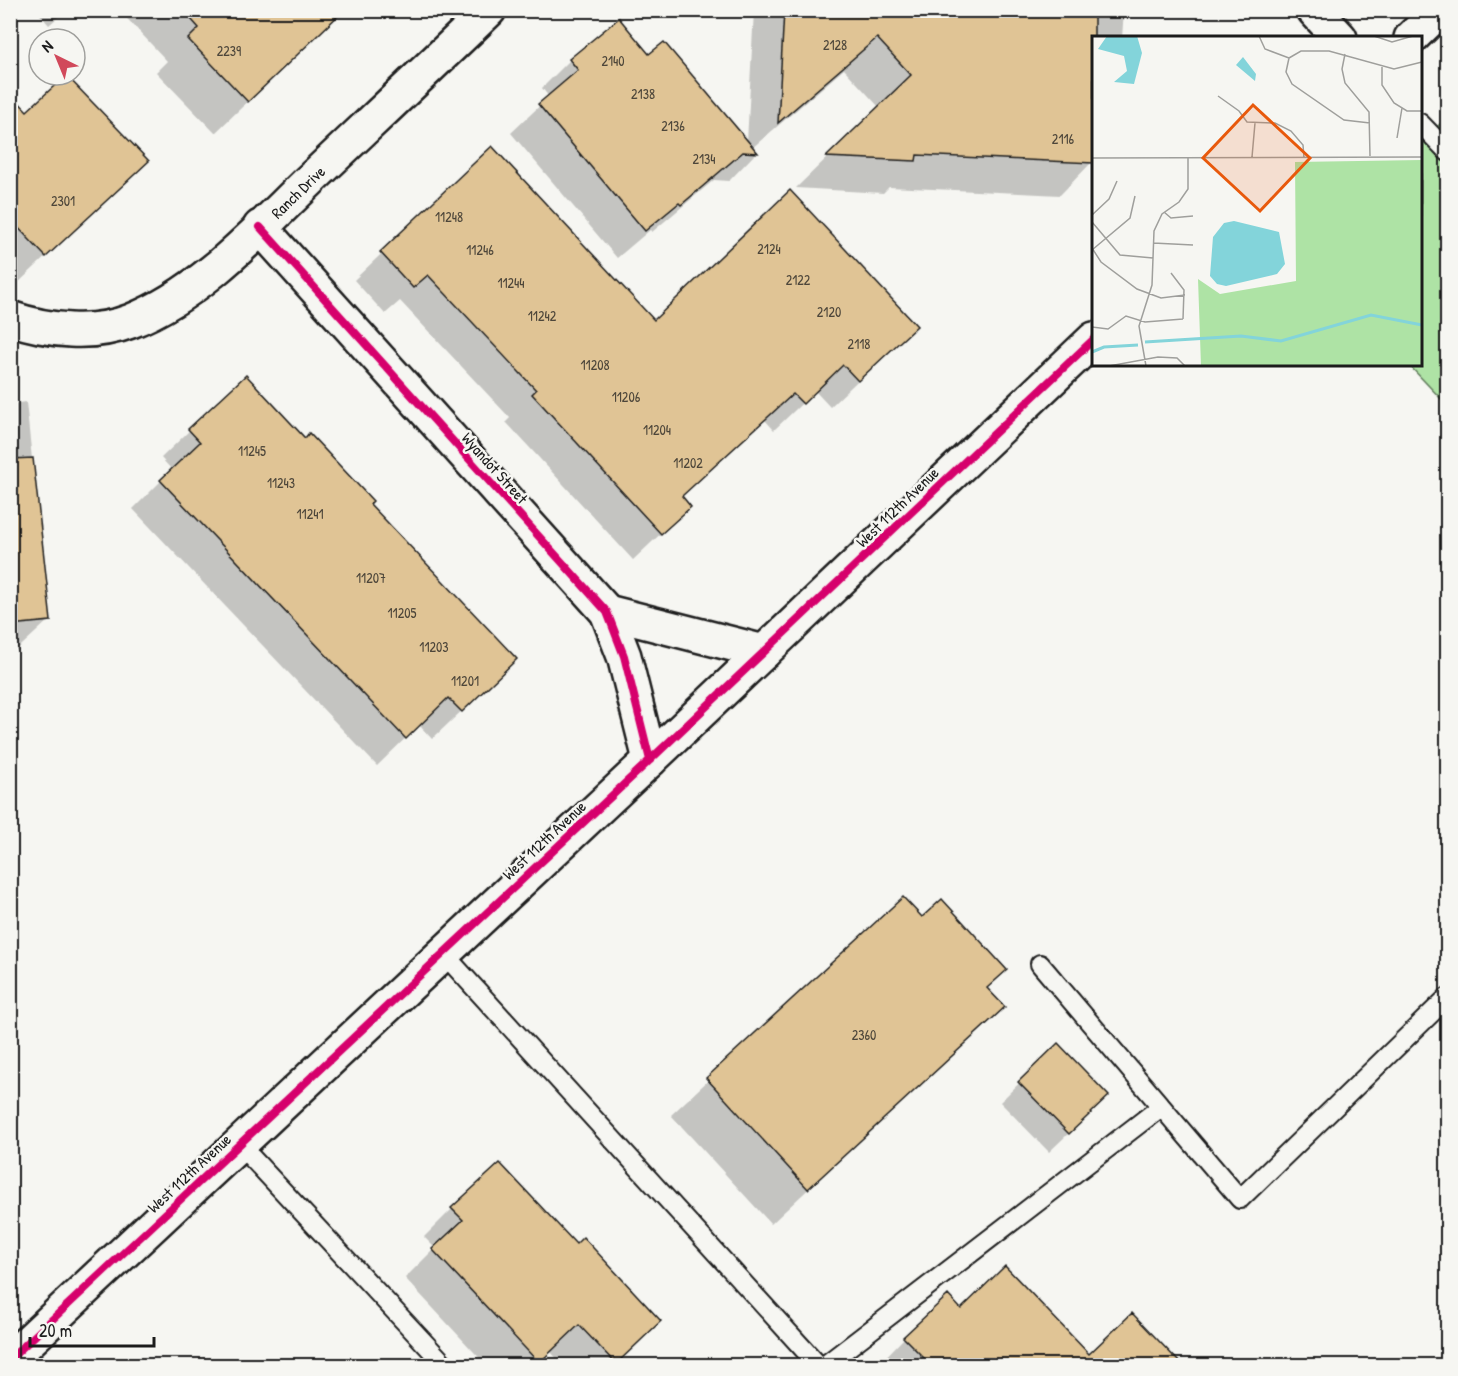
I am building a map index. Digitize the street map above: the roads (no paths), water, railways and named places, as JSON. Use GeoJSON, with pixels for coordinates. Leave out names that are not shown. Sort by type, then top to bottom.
{"type":"FeatureCollection","features":[{"type":"Feature","properties":{"kind":"main road","name":"Ranch Drive"},"geometry":{"type":"LineString","coordinates":[[10,318],[27,324],[72,330],[105,328],[129,322],[159,308],[186,291],[260,227],[489,10]]}},
{"type":"Feature","properties":{"kind":"main road"},"geometry":{"type":"LineString","coordinates":[[1314,10],[1338,36]]}},
{"type":"Feature","properties":{"kind":"main road"},"geometry":{"type":"LineString","coordinates":[[1413,36],[1440,10]]}},
{"type":"Feature","properties":{"kind":"main road","name":"Wyandot Street"},"geometry":{"type":"LineString","coordinates":[[260,227],[607,612],[624,656],[650,760]]}},
{"type":"Feature","properties":{"kind":"main road","name":"West 112th Avenue"},"geometry":{"type":"LineString","coordinates":[[10,1359],[650,760],[1092,341]]}},
{"type":"Feature","properties":{"kind":"main road"},"geometry":{"type":"LineString","coordinates":[[607,612],[764,652]]}},
{"type":"Feature","properties":{"kind":"lane"},"geometry":{"type":"LineString","coordinates":[[1422,125],[1448,152]]}},
{"type":"Feature","properties":{"kind":"lane"},"geometry":{"type":"LineString","coordinates":[[443,953],[819,1365]]}},
{"type":"Feature","properties":{"kind":"lane"},"geometry":{"type":"LineString","coordinates":[[1040,964],[1240,1199],[1448,997]]}},
{"type":"Feature","properties":{"kind":"lane"},"geometry":{"type":"LineString","coordinates":[[824,1365],[1161,1107]]}},
{"type":"Feature","properties":{"kind":"lane"},"geometry":{"type":"LineString","coordinates":[[239,1144],[446,1365]]}}]}
